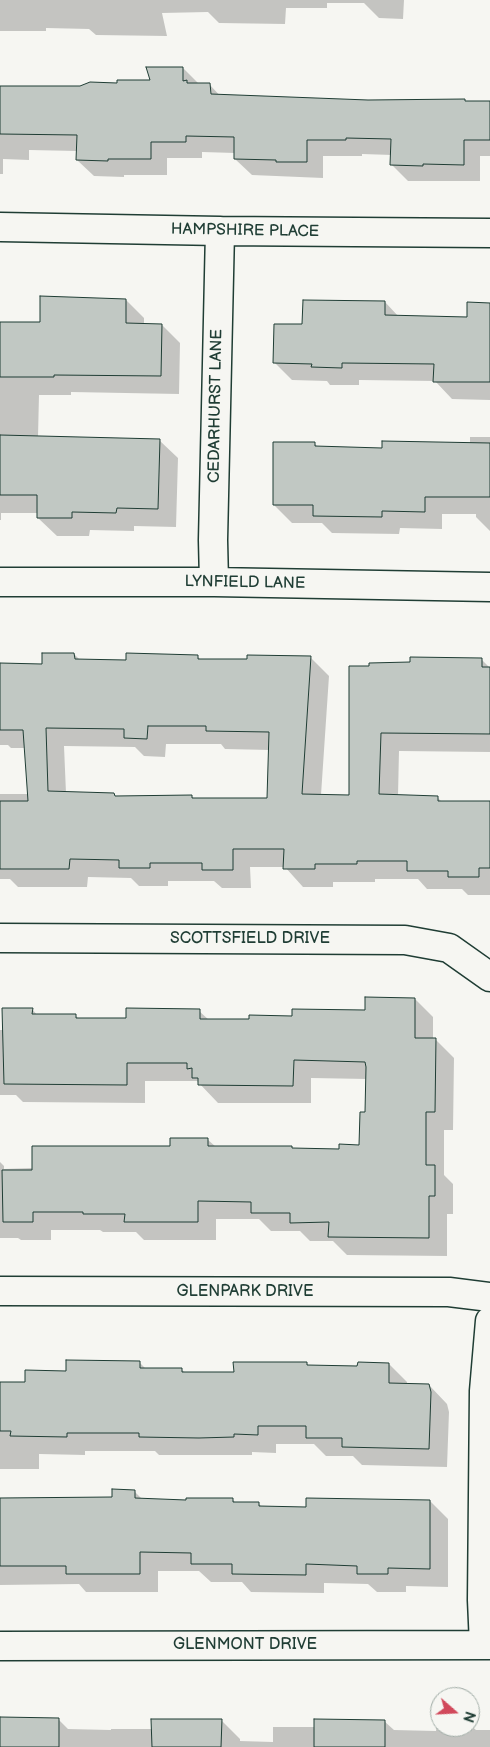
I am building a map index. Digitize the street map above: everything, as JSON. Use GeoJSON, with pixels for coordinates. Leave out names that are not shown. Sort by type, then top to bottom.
{"type":"FeatureCollection","features":[{"type":"Feature","properties":{"kind":"street","name":"HAMPSHIRE PLACE"},"geometry":{"type":"LineString","coordinates":[[0,227],[490,233]]}},
{"type":"Feature","properties":{"kind":"street","name":"CEDARHURST LANE"},"geometry":{"type":"LineString","coordinates":[[214,582],[213,540],[220,231]]}},
{"type":"Feature","properties":{"kind":"street","name":"LYNFIELD LANE"},"geometry":{"type":"LineString","coordinates":[[0,582],[214,582],[490,587]]}},
{"type":"Feature","properties":{"kind":"street","name":"SCOTTSFIELD DRIVE"},"geometry":{"type":"LineString","coordinates":[[0,938],[405,940],[449,948],[490,977]]}},
{"type":"Feature","properties":{"kind":"street","name":"GLENPARK DRIVE"},"geometry":{"type":"LineString","coordinates":[[0,1291],[439,1292],[490,1297]]}},
{"type":"Feature","properties":{"kind":"street"},"geometry":{"type":"LineString","coordinates":[[487,1645],[482,1600],[484,1391],[490,1322]]}},
{"type":"Feature","properties":{"kind":"street","name":"GLENMONT DRIVE"},"geometry":{"type":"LineString","coordinates":[[0,1646],[487,1645]]}},
{"type":"Feature","properties":{"kind":"building"},"geometry":{"type":"Polygon","coordinates":[[[146,67],[183,67],[183,81],[187,80],[187,83],[210,83],[211,94],[368,100],[465,99],[465,101],[490,101],[490,140],[464,140],[464,165],[423,164],[423,166],[390,165],[391,139],[346,138],[346,140],[307,140],[307,162],[276,162],[276,160],[234,159],[234,137],[186,136],[186,142],[151,142],[151,159],[108,159],[108,161],[76,160],[77,135],[0,134],[0,86],[80,86],[90,82],[117,83],[117,80],[150,80],[146,67]]]}},
{"type":"Feature","properties":{"kind":"building"},"geometry":{"type":"Polygon","coordinates":[[[40,296],[126,299],[126,323],[162,324],[161,376],[54,375],[54,377],[0,377],[0,322],[40,322],[40,296]]]}},
{"type":"Feature","properties":{"kind":"building"},"geometry":{"type":"Polygon","coordinates":[[[303,300],[385,301],[385,315],[467,317],[467,302],[490,303],[490,382],[433,382],[434,364],[342,363],[342,368],[311,367],[312,364],[273,363],[274,324],[302,324],[303,300]]]}},
{"type":"Feature","properties":{"kind":"building"},"geometry":{"type":"Polygon","coordinates":[[[0,435],[160,439],[158,509],[117,508],[116,513],[72,512],[72,518],[37,518],[37,495],[0,495],[0,435]]]}},
{"type":"Feature","properties":{"kind":"building"},"geometry":{"type":"Polygon","coordinates":[[[382,441],[490,443],[490,497],[425,497],[425,512],[382,511],[382,517],[313,516],[313,505],[273,505],[273,442],[315,442],[315,446],[382,448],[382,441]]]}},
{"type":"Feature","properties":{"kind":"building"},"geometry":{"type":"Polygon","coordinates":[[[42,653],[74,653],[75,659],[126,660],[126,653],[198,655],[198,659],[247,659],[247,655],[311,656],[302,794],[349,795],[349,666],[369,666],[369,663],[410,662],[410,657],[482,658],[482,667],[490,667],[490,734],[381,733],[379,794],[438,796],[438,801],[490,801],[490,868],[479,868],[479,877],[448,877],[448,871],[407,871],[407,861],[357,861],[357,864],[315,864],[315,869],[283,869],[284,849],[233,849],[233,870],[202,870],[202,863],[150,863],[150,868],[119,868],[119,860],[70,859],[69,869],[0,869],[0,801],[28,801],[23,730],[0,730],[0,663],[42,664],[42,653]],[[148,726],[147,739],[124,738],[124,729],[46,728],[48,791],[114,793],[115,796],[192,795],[192,798],[267,798],[269,732],[206,731],[206,726],[148,726]]]}},
{"type":"Feature","properties":{"kind":"building"},"geometry":{"type":"Polygon","coordinates":[[[365,997],[415,998],[415,1038],[436,1038],[435,1112],[426,1112],[426,1165],[435,1165],[435,1196],[429,1196],[429,1238],[328,1237],[329,1222],[290,1223],[290,1213],[251,1213],[251,1202],[198,1201],[198,1222],[124,1222],[125,1214],[33,1212],[33,1222],[3,1222],[2,1170],[32,1170],[32,1146],[170,1146],[170,1138],[208,1138],[208,1146],[292,1146],[292,1148],[339,1149],[339,1144],[359,1145],[360,1112],[365,1112],[366,1067],[365,1062],[294,1060],[293,1086],[198,1085],[198,1078],[192,1078],[192,1068],[187,1069],[187,1063],[127,1063],[127,1085],[4,1084],[2,1008],[33,1008],[32,1014],[76,1014],[76,1018],[126,1018],[126,1008],[200,1009],[200,1019],[249,1019],[249,1015],[292,1016],[292,1009],[365,1010],[365,997]]]}},
{"type":"Feature","properties":{"kind":"building"},"geometry":{"type":"Polygon","coordinates":[[[66,1360],[140,1361],[140,1368],[182,1368],[182,1372],[234,1372],[233,1362],[307,1362],[307,1365],[357,1366],[358,1362],[389,1363],[389,1383],[429,1384],[431,1392],[429,1449],[342,1447],[342,1438],[306,1438],[306,1426],[258,1426],[258,1435],[234,1434],[234,1437],[199,1438],[139,1437],[139,1433],[67,1433],[67,1437],[10,1436],[11,1431],[0,1431],[0,1382],[25,1382],[25,1370],[66,1371],[66,1360]]]}},
{"type":"Feature","properties":{"kind":"building"},"geometry":{"type":"Polygon","coordinates":[[[112,1489],[135,1490],[135,1498],[186,1500],[186,1498],[233,1498],[233,1502],[259,1502],[259,1506],[306,1507],[306,1498],[430,1500],[430,1569],[388,1568],[388,1574],[357,1574],[357,1566],[306,1564],[306,1575],[232,1574],[232,1564],[191,1564],[191,1553],[140,1552],[140,1574],[66,1574],[66,1566],[0,1566],[0,1498],[112,1497],[112,1489]]]}},
{"type":"Feature","properties":{"kind":"building"},"geometry":{"type":"Polygon","coordinates":[[[0,1717],[59,1718],[59,1747],[0,1747],[0,1717]]]}},
{"type":"Feature","properties":{"kind":"building"},"geometry":{"type":"Polygon","coordinates":[[[151,1719],[222,1719],[221,1747],[152,1747],[151,1719]]]}},
{"type":"Feature","properties":{"kind":"building"},"geometry":{"type":"Polygon","coordinates":[[[314,1719],[385,1720],[385,1747],[314,1747],[314,1719]]]}}]}
